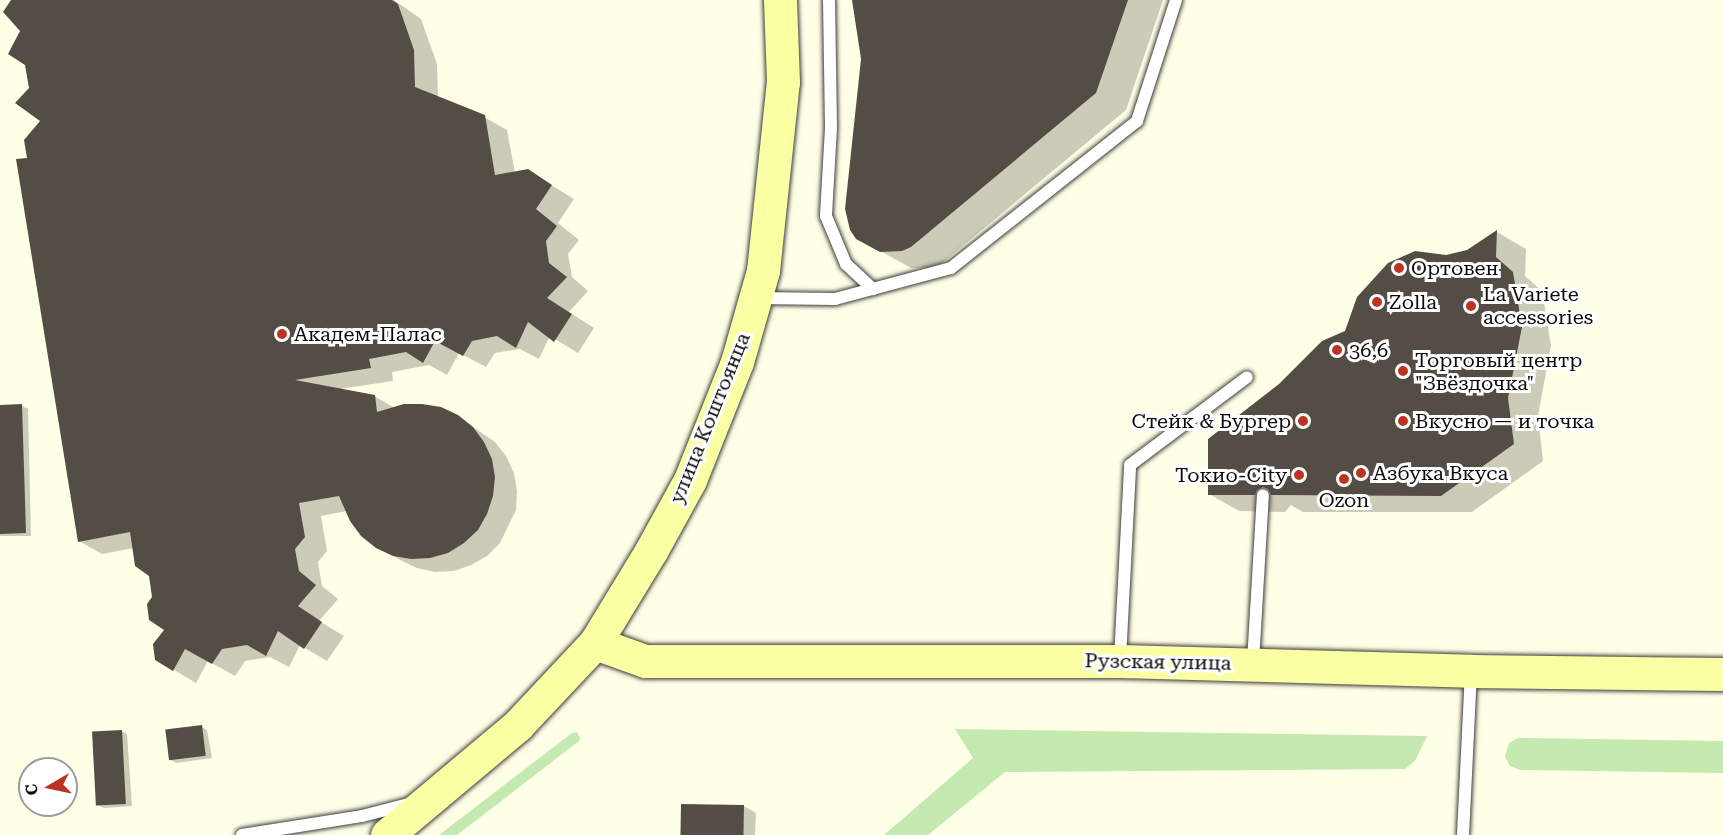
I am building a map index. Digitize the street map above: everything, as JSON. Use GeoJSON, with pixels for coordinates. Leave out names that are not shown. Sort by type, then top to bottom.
{"type":"FeatureCollection","features":[{"type":"Feature","properties":{"kind":"street","name":"улица Коштоянца"},"geometry":{"type":"LineString","coordinates":[[393,833],[517,726],[596,643],[690,480],[737,362],[763,271],[783,82],[780,0]]}},
{"type":"Feature","properties":{"kind":"street","name":"Рузская улица"},"geometry":{"type":"LineString","coordinates":[[596,643],[645,661],[1120,661],[1471,671],[1723,674]]}},
{"type":"Feature","properties":{"kind":"lane"},"geometry":{"type":"LineString","coordinates":[[829,0],[831,128],[826,216],[846,264],[873,289]]}},
{"type":"Feature","properties":{"kind":"lane"},"geometry":{"type":"LineString","coordinates":[[755,298],[835,299],[951,268],[1137,121],[1176,0]]}},
{"type":"Feature","properties":{"kind":"lane"},"geometry":{"type":"LineString","coordinates":[[1120,661],[1131,465],[1247,377]]}},
{"type":"Feature","properties":{"kind":"lane"},"geometry":{"type":"LineString","coordinates":[[1253,663],[1263,495]]}},
{"type":"Feature","properties":{"kind":"lane"},"geometry":{"type":"LineString","coordinates":[[1463,835],[1471,671]]}},
{"type":"Feature","properties":{"kind":"lane"},"geometry":{"type":"LineString","coordinates":[[242,835],[362,816],[430,799]]}},
{"type":"Feature","properties":{"kind":"green space"},"geometry":{"type":"Polygon","coordinates":[[[955,729],[1427,736],[1415,761],[1405,769],[1005,772],[928,835],[884,835],[973,758],[955,729]]]}},
{"type":"Feature","properties":{"kind":"green space"},"geometry":{"type":"Polygon","coordinates":[[[577,732],[579,741],[457,835],[439,835],[572,733],[577,732]]]}},
{"type":"Feature","properties":{"kind":"green space"},"geometry":{"type":"Polygon","coordinates":[[[1518,738],[1723,741],[1723,773],[1520,770],[1510,766],[1505,757],[1509,743],[1518,738]]]}},
{"type":"Feature","properties":{"kind":"building","name":"Академ-Палас"},"geometry":{"type":"Polygon","coordinates":[[[11,0],[392,0],[398,4],[414,50],[415,87],[485,115],[495,175],[528,169],[552,185],[536,209],[557,226],[546,241],[549,263],[567,277],[547,298],[572,314],[554,342],[528,322],[516,348],[497,336],[472,341],[463,356],[435,341],[423,363],[406,352],[369,359],[371,368],[295,380],[375,395],[377,412],[404,404],[422,404],[441,407],[458,415],[473,427],[484,442],[492,459],[495,477],[493,496],[478,530],[448,553],[430,558],[411,559],[393,556],[376,548],[361,536],[350,521],[339,496],[299,503],[305,537],[295,549],[299,571],[316,585],[298,606],[322,622],[304,649],[278,631],[266,656],[247,645],[222,649],[212,664],[185,649],[173,671],[155,660],[153,644],[164,630],[149,620],[147,604],[152,597],[149,576],[135,566],[130,532],[78,542],[16,159],[27,158],[24,140],[40,121],[15,103],[29,88],[25,65],[8,54],[20,31],[3,12],[11,0]]]}},
{"type":"Feature","properties":{"kind":"building"},"geometry":{"type":"Polygon","coordinates":[[[852,0],[1128,0],[1096,93],[911,247],[902,251],[880,252],[856,239],[850,230],[845,209],[861,59],[852,0]]]}},
{"type":"Feature","properties":{"kind":"building","name":"Торговый центр \"Звёздочка\""},"geometry":{"type":"Polygon","coordinates":[[[1497,230],[1496,257],[1513,272],[1522,327],[1508,398],[1514,444],[1441,496],[1271,495],[1268,489],[1263,487],[1257,490],[1255,495],[1208,495],[1208,439],[1279,384],[1322,341],[1345,331],[1357,297],[1388,263],[1415,251],[1446,255],[1467,250],[1497,230]]]}},
{"type":"Feature","properties":{"kind":"building"},"geometry":{"type":"Polygon","coordinates":[[[22,404],[26,533],[0,534],[0,405],[22,404]]]}},
{"type":"Feature","properties":{"kind":"building"},"geometry":{"type":"Polygon","coordinates":[[[202,725],[206,756],[169,760],[165,730],[202,725]]]}},
{"type":"Feature","properties":{"kind":"building"},"geometry":{"type":"Polygon","coordinates":[[[122,730],[126,804],[96,805],[92,732],[122,730]]]}},
{"type":"Feature","properties":{"kind":"building"},"geometry":{"type":"Polygon","coordinates":[[[681,804],[744,805],[743,835],[680,835],[681,804]]]}},
{"type":"Feature","properties":{"kind":"place","name":"Ортовен"},"geometry":{"type":"Point","coordinates":[1399,268]}},
{"type":"Feature","properties":{"kind":"place","name":"Zolla"},"geometry":{"type":"Point","coordinates":[1377,302]}},
{"type":"Feature","properties":{"kind":"place","name":"La Variete accessories"},"geometry":{"type":"Point","coordinates":[1471,306]}},
{"type":"Feature","properties":{"kind":"place","name":"Академ-Палас"},"geometry":{"type":"Point","coordinates":[282,334]}},
{"type":"Feature","properties":{"kind":"place","name":"36,6"},"geometry":{"type":"Point","coordinates":[1337,350]}},
{"type":"Feature","properties":{"kind":"place","name":"Торговый центр \"Звёздочка\""},"geometry":{"type":"Point","coordinates":[1403,371]}},
{"type":"Feature","properties":{"kind":"place","name":"Стейк & Бургер"},"geometry":{"type":"Point","coordinates":[1303,421]}},
{"type":"Feature","properties":{"kind":"place","name":"Вкусно — и точка"},"geometry":{"type":"Point","coordinates":[1403,421]}},
{"type":"Feature","properties":{"kind":"place","name":"Азбука Вкуса"},"geometry":{"type":"Point","coordinates":[1361,473]}},
{"type":"Feature","properties":{"kind":"place","name":"Токио-City"},"geometry":{"type":"Point","coordinates":[1299,475]}},
{"type":"Feature","properties":{"kind":"place","name":"Ozon"},"geometry":{"type":"Point","coordinates":[1344,479]}}]}
